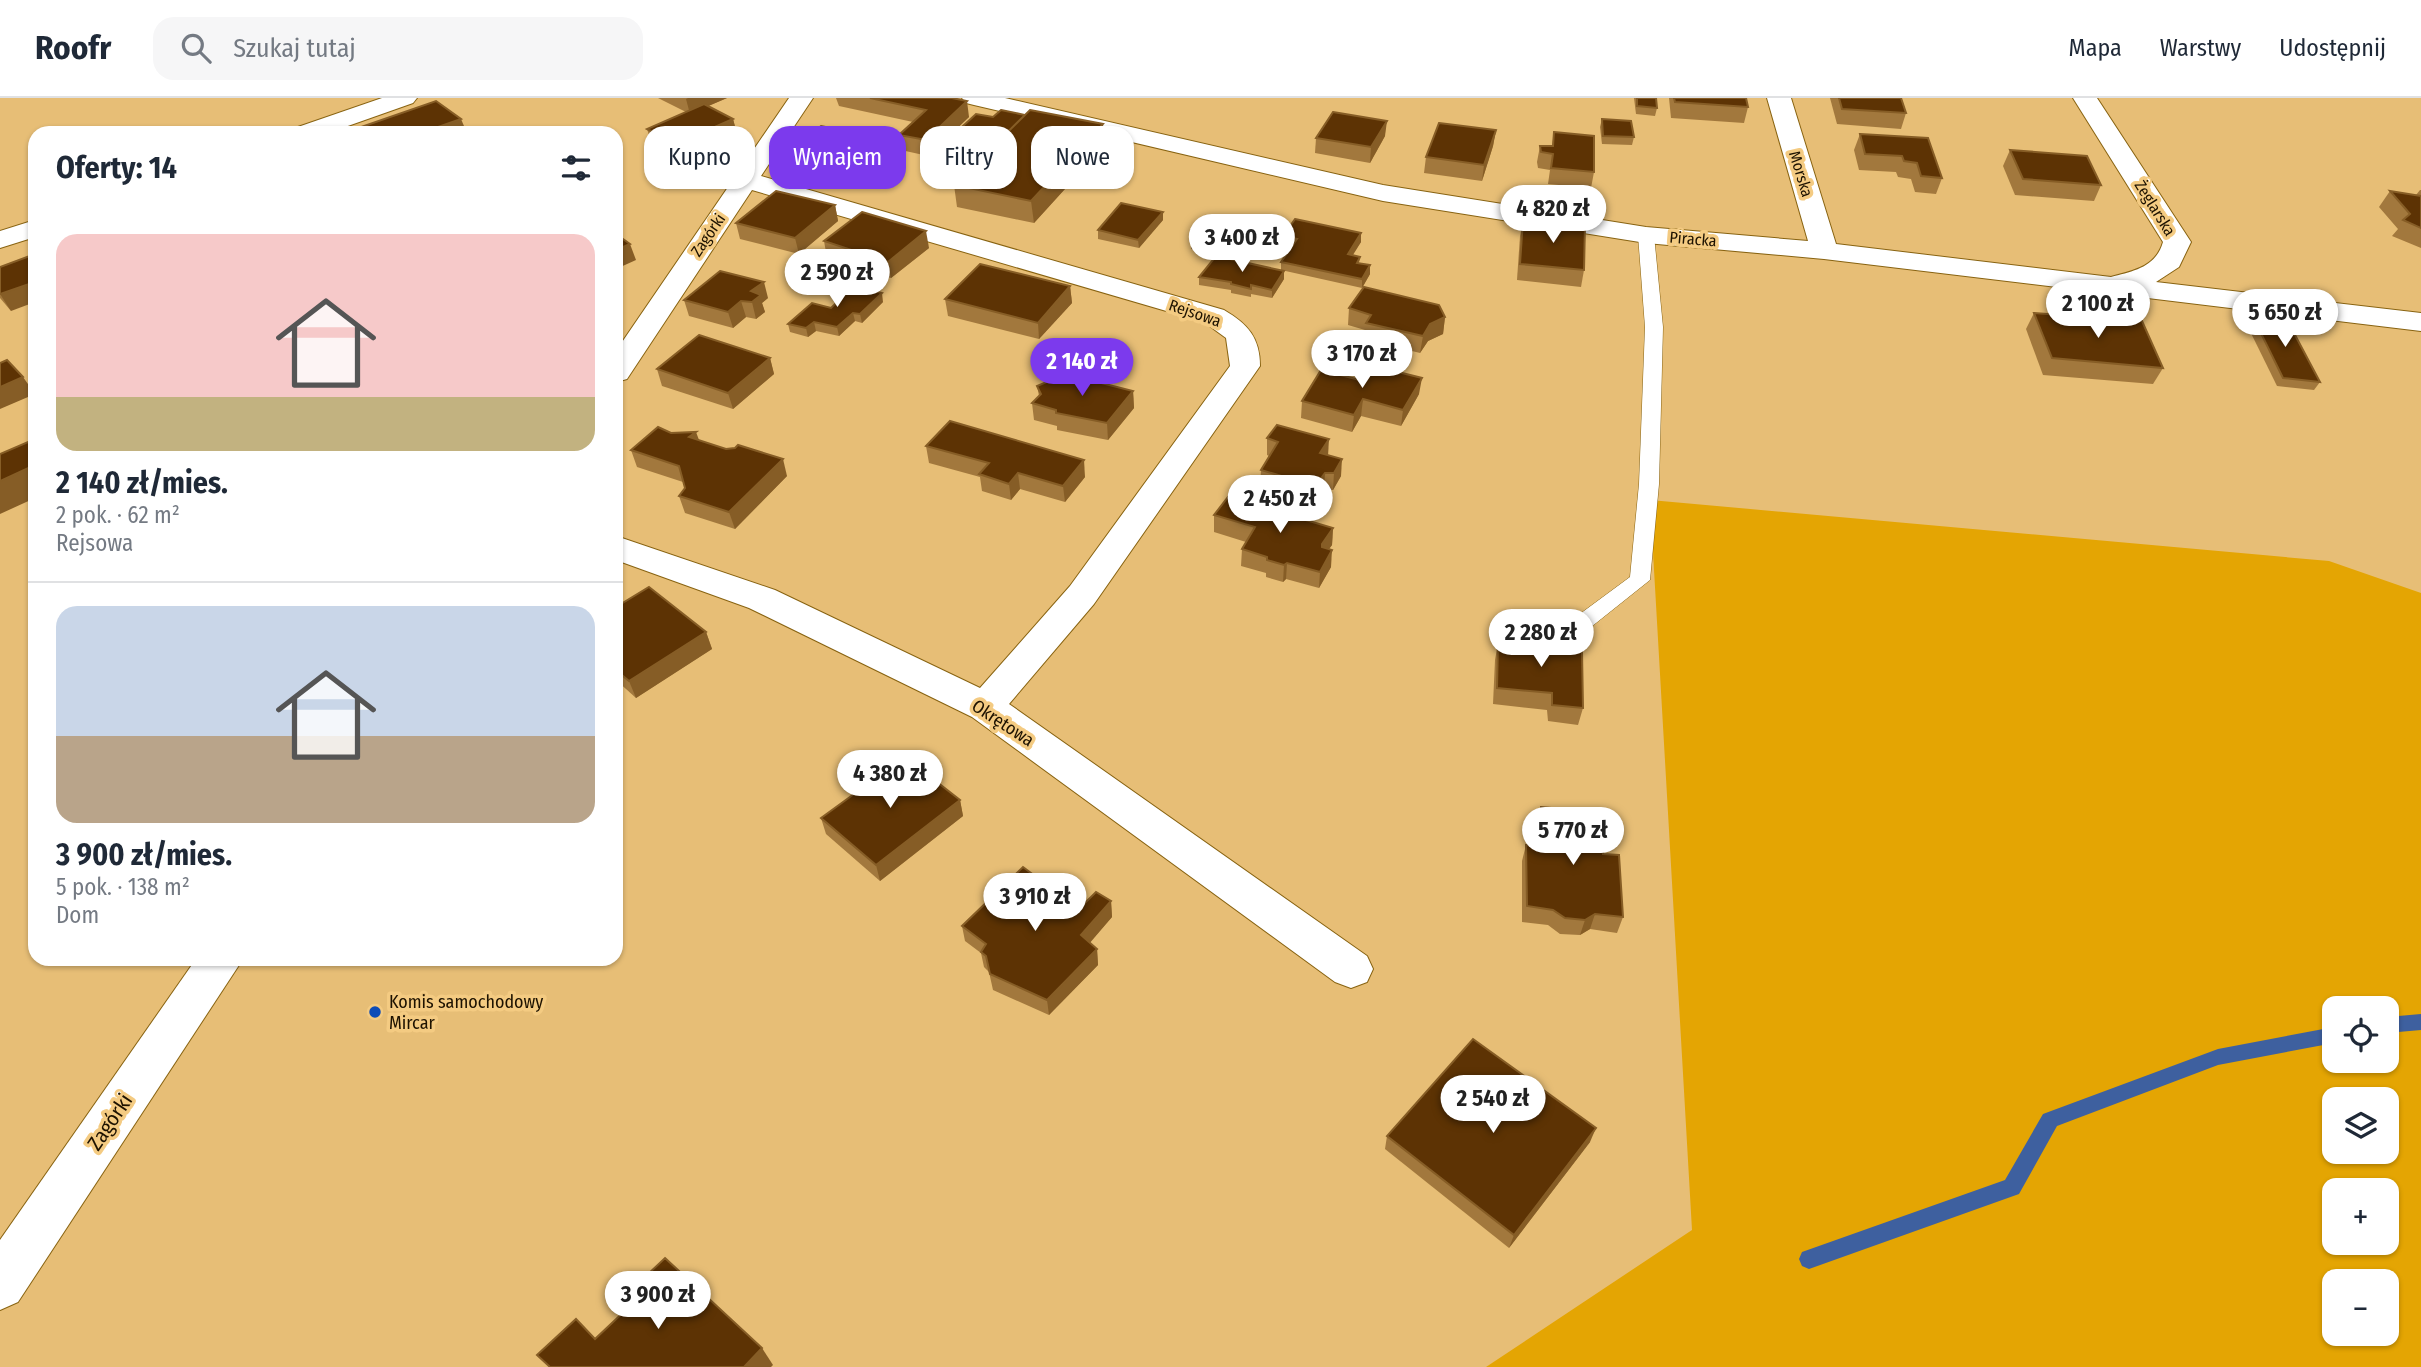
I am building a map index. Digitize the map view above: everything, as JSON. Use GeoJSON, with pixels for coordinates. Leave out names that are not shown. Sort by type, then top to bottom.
{"type":"FeatureCollection","features":[{"type":"Feature","properties":{"kind":"street"},"geometry":{"type":"LineString","coordinates":[[324,126],[405,98]]}},
{"type":"Feature","properties":{"kind":"street","name":"Zagórki"},"geometry":{"type":"LineString","coordinates":[[755,163],[801,98]]}},
{"type":"Feature","properties":{"kind":"street","name":"Piracka"},"geometry":{"type":"LineString","coordinates":[[974,98],[1382,193],[1646,235],[1824,251],[2421,322]]}},
{"type":"Feature","properties":{"kind":"street","name":"Morska"},"geometry":{"type":"LineString","coordinates":[[1779,98],[1824,251]]}},
{"type":"Feature","properties":{"kind":"street","name":"Żeglarska"},"geometry":{"type":"LineString","coordinates":[[2085,98],[2114,148],[2145,188],[2177,242],[2174,257],[2158,272],[2107,286]]}},
{"type":"Feature","properties":{"kind":"street","name":"Rejsowa"},"geometry":{"type":"LineString","coordinates":[[755,182],[1214,316],[1236,329],[1246,348],[1245,366],[1082,595],[985,707]]}},
{"type":"Feature","properties":{"kind":"street","name":"Zagórki"},"geometry":{"type":"LineString","coordinates":[[623,362],[737,189]]}},
{"type":"Feature","properties":{"kind":"street"},"geometry":{"type":"LineString","coordinates":[[0,240],[28,230]]}},
{"type":"Feature","properties":{"kind":"street","name":"Okrętowa"},"geometry":{"type":"LineString","coordinates":[[623,550],[762,599],[985,707],[1351,969]]}},
{"type":"Feature","properties":{"kind":"street","name":"Zagórki"},"geometry":{"type":"LineString","coordinates":[[0,1284],[216,966]]}},
{"type":"Feature","properties":{"kind":"lane"},"geometry":{"type":"LineString","coordinates":[[1573,630],[1640,580],[1649,484],[1654,327],[1646,235]]}},
{"type":"Feature","properties":{"kind":"shaded area"},"geometry":{"type":"Polygon","coordinates":[[[1650,500],[2329,561],[2421,593],[2421,1367],[1486,1367],[1692,1230],[1650,500]]]}},
{"type":"Feature","properties":{"kind":"building"},"geometry":{"type":"Polygon","coordinates":[[[870,98],[952,98],[967,101],[941,126],[920,126],[920,139],[906,136],[906,129],[926,110],[870,98]]]}},
{"type":"Feature","properties":{"kind":"building"},"geometry":{"type":"Polygon","coordinates":[[[1637,98],[1656,98],[1657,108],[1637,106],[1637,98]]]}},
{"type":"Feature","properties":{"kind":"building"},"geometry":{"type":"Polygon","coordinates":[[[1674,98],[1746,98],[1748,107],[1675,102],[1674,98]]]}},
{"type":"Feature","properties":{"kind":"building"},"geometry":{"type":"Polygon","coordinates":[[[1839,98],[1901,98],[1906,113],[1842,109],[1839,98]]]}},
{"type":"Feature","properties":{"kind":"building"},"geometry":{"type":"Polygon","coordinates":[[[436,101],[461,119],[441,126],[364,126],[436,101]]]}},
{"type":"Feature","properties":{"kind":"building"},"geometry":{"type":"Polygon","coordinates":[[[704,104],[733,119],[717,126],[654,126],[704,104]]]}},
{"type":"Feature","properties":{"kind":"building"},"geometry":{"type":"Polygon","coordinates":[[[1001,110],[1025,115],[1014,126],[963,126],[976,114],[993,117],[1001,110]]]}},
{"type":"Feature","properties":{"kind":"building"},"geometry":{"type":"Polygon","coordinates":[[[1030,110],[1103,124],[1031,126],[1031,189],[1042,189],[1031,201],[973,189],[1017,189],[1017,126],[1014,126],[1030,110]]]}},
{"type":"Feature","properties":{"kind":"building"},"geometry":{"type":"Polygon","coordinates":[[[1333,112],[1387,121],[1371,147],[1316,138],[1333,112]]]}},
{"type":"Feature","properties":{"kind":"building"},"geometry":{"type":"Polygon","coordinates":[[[1602,119],[1631,121],[1634,137],[1603,136],[1602,119]]]}},
{"type":"Feature","properties":{"kind":"building"},"geometry":{"type":"Polygon","coordinates":[[[1439,123],[1496,130],[1484,165],[1426,157],[1439,123]]]}},
{"type":"Feature","properties":{"kind":"building"},"geometry":{"type":"Polygon","coordinates":[[[1554,132],[1594,136],[1594,172],[1551,168],[1553,154],[1541,152],[1540,146],[1553,146],[1554,132]]]}},
{"type":"Feature","properties":{"kind":"building"},"geometry":{"type":"Polygon","coordinates":[[[1860,134],[1928,138],[1942,178],[1921,176],[1917,163],[1904,161],[1902,156],[1865,154],[1860,134]]]}},
{"type":"Feature","properties":{"kind":"building"},"geometry":{"type":"Polygon","coordinates":[[[2010,150],[2087,156],[2101,185],[2023,179],[2010,150]]]}},
{"type":"Feature","properties":{"kind":"building"},"geometry":{"type":"Polygon","coordinates":[[[776,191],[835,205],[795,238],[736,223],[776,191]]]}},
{"type":"Feature","properties":{"kind":"building"},"geometry":{"type":"Polygon","coordinates":[[[2390,191],[2421,196],[2421,228],[2403,220],[2410,214],[2390,191]]]}},
{"type":"Feature","properties":{"kind":"building"},"geometry":{"type":"Polygon","coordinates":[[[1121,203],[1163,212],[1138,240],[1098,230],[1121,203]]]}},
{"type":"Feature","properties":{"kind":"building"},"geometry":{"type":"Polygon","coordinates":[[[862,212],[926,231],[888,262],[824,241],[862,212]]]}},
{"type":"Feature","properties":{"kind":"building"},"geometry":{"type":"Polygon","coordinates":[[[1295,219],[1361,233],[1348,254],[1360,257],[1357,263],[1370,265],[1362,279],[1281,262],[1297,239],[1283,236],[1295,219]]]}},
{"type":"Feature","properties":{"kind":"building"},"geometry":{"type":"Polygon","coordinates":[[[1523,220],[1585,225],[1584,270],[1520,264],[1523,220]]]}},
{"type":"Feature","properties":{"kind":"building"},"geometry":{"type":"Polygon","coordinates":[[[1202,225],[1239,232],[1228,248],[1191,240],[1202,225]]]}},
{"type":"Feature","properties":{"kind":"building"},"geometry":{"type":"Polygon","coordinates":[[[1216,256],[1284,271],[1272,290],[1251,285],[1251,289],[1231,282],[1199,277],[1216,256]]]}},
{"type":"Feature","properties":{"kind":"building"},"geometry":{"type":"Polygon","coordinates":[[[28,257],[28,284],[0,294],[0,267],[28,257]]]}},
{"type":"Feature","properties":{"kind":"building"},"geometry":{"type":"Polygon","coordinates":[[[980,264],[1070,286],[1038,323],[945,299],[980,264]]]}},
{"type":"Feature","properties":{"kind":"building"},"geometry":{"type":"Polygon","coordinates":[[[720,271],[764,282],[751,291],[761,295],[752,302],[741,301],[728,312],[684,300],[720,271]]]}},
{"type":"Feature","properties":{"kind":"building"},"geometry":{"type":"Polygon","coordinates":[[[854,286],[882,293],[860,314],[853,313],[837,327],[814,322],[806,328],[788,324],[812,303],[831,308],[854,286]]]}},
{"type":"Feature","properties":{"kind":"building"},"geometry":{"type":"Polygon","coordinates":[[[1364,287],[1439,305],[1445,317],[1430,324],[1423,336],[1366,323],[1371,315],[1349,308],[1364,287]]]}},
{"type":"Feature","properties":{"kind":"building"},"geometry":{"type":"Polygon","coordinates":[[[2034,313],[2142,321],[2163,368],[2052,358],[2034,313]]]}},
{"type":"Feature","properties":{"kind":"building"},"geometry":{"type":"Polygon","coordinates":[[[2252,315],[2286,318],[2320,382],[2283,378],[2252,315]]]}},
{"type":"Feature","properties":{"kind":"building"},"geometry":{"type":"Polygon","coordinates":[[[699,335],[770,358],[728,393],[657,369],[699,335]]]}},
{"type":"Feature","properties":{"kind":"building"},"geometry":{"type":"Polygon","coordinates":[[[7,360],[23,377],[0,387],[0,363],[7,360]]]}},
{"type":"Feature","properties":{"kind":"building"},"geometry":{"type":"Polygon","coordinates":[[[1370,365],[1422,378],[1403,410],[1363,399],[1354,415],[1302,401],[1321,370],[1360,380],[1370,365]]]}},
{"type":"Feature","properties":{"kind":"building"},"geometry":{"type":"Polygon","coordinates":[[[1058,372],[1133,391],[1107,423],[1056,413],[1056,410],[1032,403],[1041,394],[1037,386],[1054,379],[1058,372]]]}},
{"type":"Feature","properties":{"kind":"building"},"geometry":{"type":"Polygon","coordinates":[[[950,421],[1084,460],[1063,486],[1018,473],[1009,484],[979,474],[989,463],[926,446],[950,421]]]}},
{"type":"Feature","properties":{"kind":"building"},"geometry":{"type":"Polygon","coordinates":[[[1277,425],[1329,439],[1320,453],[1342,459],[1334,473],[1325,473],[1315,486],[1261,470],[1278,442],[1267,438],[1277,425]]]}},
{"type":"Feature","properties":{"kind":"building"},"geometry":{"type":"Polygon","coordinates":[[[658,427],[671,433],[696,432],[689,437],[726,449],[738,445],[783,459],[729,512],[679,496],[685,488],[679,466],[631,450],[658,427]]]}},
{"type":"Feature","properties":{"kind":"building"},"geometry":{"type":"Polygon","coordinates":[[[28,442],[28,468],[0,481],[0,454],[28,442]]]}},
{"type":"Feature","properties":{"kind":"building"},"geometry":{"type":"Polygon","coordinates":[[[1228,497],[1333,528],[1322,544],[1322,547],[1332,550],[1320,572],[1267,560],[1267,557],[1242,549],[1255,527],[1214,515],[1228,497]]]}},
{"type":"Feature","properties":{"kind":"building"},"geometry":{"type":"Polygon","coordinates":[[[649,587],[706,632],[629,681],[623,676],[623,603],[649,587]]]}},
{"type":"Feature","properties":{"kind":"building"},"geometry":{"type":"Polygon","coordinates":[[[1516,630],[1551,633],[1551,648],[1582,652],[1583,708],[1552,705],[1552,693],[1497,688],[1498,643],[1515,644],[1516,630]]]}},
{"type":"Feature","properties":{"kind":"building"},"geometry":{"type":"Polygon","coordinates":[[[905,757],[960,800],[876,865],[821,818],[905,757]]]}},
{"type":"Feature","properties":{"kind":"building"},"geometry":{"type":"Polygon","coordinates":[[[1541,807],[1601,813],[1603,854],[1619,855],[1623,917],[1595,914],[1585,920],[1565,918],[1553,910],[1527,906],[1526,845],[1542,847],[1541,807]]]}},
{"type":"Feature","properties":{"kind":"building"},"geometry":{"type":"Polygon","coordinates":[[[1023,867],[1047,885],[1050,881],[1084,904],[1096,892],[1111,901],[1081,935],[1097,949],[1047,1000],[990,974],[986,956],[981,952],[986,944],[962,926],[1023,867]]]}},
{"type":"Feature","properties":{"kind":"building"},"geometry":{"type":"Polygon","coordinates":[[[1473,1039],[1596,1128],[1514,1235],[1387,1136],[1473,1039]]]}},
{"type":"Feature","properties":{"kind":"building"},"geometry":{"type":"Polygon","coordinates":[[[665,1258],[762,1348],[744,1367],[550,1367],[537,1355],[576,1319],[595,1339],[630,1306],[626,1295],[665,1258]]]}},
{"type":"Feature","properties":{"kind":"waterway"},"geometry":{"type":"LineString","coordinates":[[2399,1024],[2421,1022]]}},
{"type":"Feature","properties":{"kind":"waterway"},"geometry":{"type":"LineString","coordinates":[[1809,1259],[2012,1187],[2050,1120],[2218,1057],[2322,1037]]}},
{"type":"Feature","properties":{"kind":"place","name":"Komis samochodowy Mircar"},"geometry":{"type":"Point","coordinates":[375,1012]}}]}
